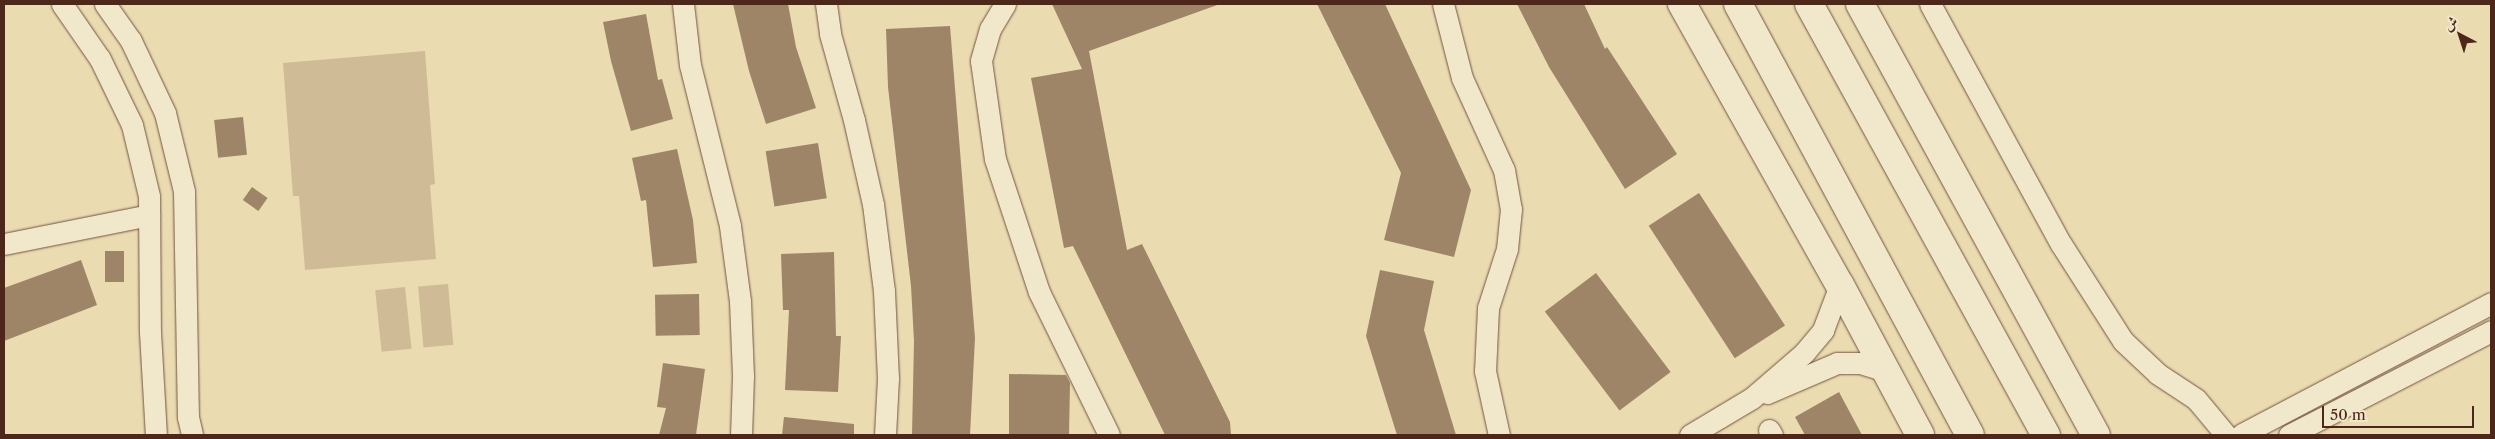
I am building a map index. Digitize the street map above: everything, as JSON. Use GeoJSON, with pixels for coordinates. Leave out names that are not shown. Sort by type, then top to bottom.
{"type":"FeatureCollection","features":[{"type":"Feature","properties":{"kind":"street"},"geometry":{"type":"LineString","coordinates":[[62,4],[100,59],[132,125],[149,196],[150,332],[156,435]]}},
{"type":"Feature","properties":{"kind":"street"},"geometry":{"type":"LineString","coordinates":[[105,4],[130,41],[165,113],[184,192],[188,416],[192,435]]}},
{"type":"Feature","properties":{"kind":"street"},"geometry":{"type":"LineString","coordinates":[[683,4],[690,65],[730,226],[740,301],[743,376],[741,435]]}},
{"type":"Feature","properties":{"kind":"street"},"geometry":{"type":"LineString","coordinates":[[826,4],[830,34],[854,120],[874,214],[884,300],[888,378],[885,435]]}},
{"type":"Feature","properties":{"kind":"street"},"geometry":{"type":"LineString","coordinates":[[1005,4],[990,29],[981,61],[995,159],[1039,292],[1109,435]]}},
{"type":"Feature","properties":{"kind":"street"},"geometry":{"type":"LineString","coordinates":[[1442,4],[1462,78],[1504,170],[1511,209],[1507,248],[1488,308],[1485,370],[1498,435]]}},
{"type":"Feature","properties":{"kind":"street"},"geometry":{"type":"LineString","coordinates":[[1682,4],[1840,285],[1920,435]]}},
{"type":"Feature","properties":{"kind":"street"},"geometry":{"type":"LineString","coordinates":[[1738,4],[1970,435]]}},
{"type":"Feature","properties":{"kind":"street"},"geometry":{"type":"LineString","coordinates":[[1809,4],[2046,435]]}},
{"type":"Feature","properties":{"kind":"street"},"geometry":{"type":"LineString","coordinates":[[1860,4],[2062,368],[2096,435]]}},
{"type":"Feature","properties":{"kind":"street"},"geometry":{"type":"LineString","coordinates":[[1930,4],[2061,244],[2124,340],[2158,374],[2196,399],[2234,435],[2491,303]]}},
{"type":"Feature","properties":{"kind":"street"},"geometry":{"type":"LineString","coordinates":[[4,244],[149,215]]}},
{"type":"Feature","properties":{"kind":"street"},"geometry":{"type":"LineString","coordinates":[[1752,398],[1814,342],[1830,316],[1840,285]]}},
{"type":"Feature","properties":{"kind":"street"},"geometry":{"type":"LineString","coordinates":[[2289,435],[2491,331]]}},
{"type":"Feature","properties":{"kind":"street"},"geometry":{"type":"LineString","coordinates":[[1690,435],[1752,398],[1837,363],[1860,363],[1887,371]]}},
{"type":"Feature","properties":{"kind":"shaded area"},"geometry":{"type":"Polygon","coordinates":[[[425,51],[435,184],[430,185],[436,259],[305,270],[299,196],[293,196],[283,63],[425,51]]]}},
{"type":"Feature","properties":{"kind":"shaded area"},"geometry":{"type":"Polygon","coordinates":[[[448,284],[453,345],[423,347],[418,287],[448,284]]]}},
{"type":"Feature","properties":{"kind":"shaded area"},"geometry":{"type":"Polygon","coordinates":[[[405,287],[411,349],[382,352],[375,290],[405,287]]]}},
{"type":"Feature","properties":{"kind":"building"},"geometry":{"type":"Polygon","coordinates":[[[733,4],[788,4],[796,47],[816,108],[766,124],[749,71],[733,4]]]}},
{"type":"Feature","properties":{"kind":"building"},"geometry":{"type":"Polygon","coordinates":[[[1052,4],[1220,4],[1089,51],[1127,250],[1142,244],[1230,422],[1231,435],[1165,435],[1073,246],[1064,248],[1031,78],[1082,69],[1052,4]]]}},
{"type":"Feature","properties":{"kind":"building"},"geometry":{"type":"Polygon","coordinates":[[[1317,4],[1385,4],[1471,190],[1454,257],[1384,240],[1401,173],[1317,4]]]}},
{"type":"Feature","properties":{"kind":"building"},"geometry":{"type":"Polygon","coordinates":[[[1517,4],[1584,4],[1605,49],[1607,47],[1677,154],[1625,189],[1549,67],[1517,4]]]}},
{"type":"Feature","properties":{"kind":"building"},"geometry":{"type":"Polygon","coordinates":[[[646,14],[658,80],[662,79],[673,119],[631,131],[611,61],[603,22],[646,14]]]}},
{"type":"Feature","properties":{"kind":"building"},"geometry":{"type":"Polygon","coordinates":[[[950,26],[975,338],[970,435],[912,435],[914,341],[911,286],[888,87],[886,29],[950,26]]]}},
{"type":"Feature","properties":{"kind":"building"},"geometry":{"type":"Polygon","coordinates":[[[243,117],[247,155],[218,158],[214,120],[243,117]]]}},
{"type":"Feature","properties":{"kind":"building"},"geometry":{"type":"Polygon","coordinates":[[[818,143],[827,198],[774,207],[766,151],[818,143]]]}},
{"type":"Feature","properties":{"kind":"building"},"geometry":{"type":"Polygon","coordinates":[[[677,149],[693,220],[697,263],[653,267],[646,200],[641,201],[632,158],[677,149]]]}},
{"type":"Feature","properties":{"kind":"building"},"geometry":{"type":"Polygon","coordinates":[[[252,187],[268,198],[258,211],[243,200],[252,187]]]}},
{"type":"Feature","properties":{"kind":"building"},"geometry":{"type":"Polygon","coordinates":[[[1699,193],[1785,326],[1735,358],[1649,226],[1699,193]]]}},
{"type":"Feature","properties":{"kind":"building"},"geometry":{"type":"Polygon","coordinates":[[[105,251],[124,251],[124,282],[105,282],[105,251]]]}},
{"type":"Feature","properties":{"kind":"building"},"geometry":{"type":"Polygon","coordinates":[[[834,252],[836,336],[841,336],[838,392],[785,390],[789,310],[783,310],[781,254],[834,252]]]}},
{"type":"Feature","properties":{"kind":"building"},"geometry":{"type":"Polygon","coordinates":[[[81,260],[97,305],[4,341],[4,288],[81,260]]]}},
{"type":"Feature","properties":{"kind":"building"},"geometry":{"type":"Polygon","coordinates":[[[1380,270],[1434,281],[1424,330],[1456,435],[1397,435],[1366,336],[1380,270]]]}},
{"type":"Feature","properties":{"kind":"building"},"geometry":{"type":"Polygon","coordinates":[[[1596,273],[1671,372],[1620,411],[1545,312],[1596,273]]]}},
{"type":"Feature","properties":{"kind":"building"},"geometry":{"type":"Polygon","coordinates":[[[699,294],[700,335],[656,336],[655,295],[699,294]]]}},
{"type":"Feature","properties":{"kind":"building"},"geometry":{"type":"Polygon","coordinates":[[[663,363],[705,369],[696,435],[659,435],[666,408],[657,407],[663,363]]]}},
{"type":"Feature","properties":{"kind":"building"},"geometry":{"type":"Polygon","coordinates":[[[1009,374],[1066,375],[1070,383],[1069,435],[1009,435],[1009,374]]]}},
{"type":"Feature","properties":{"kind":"building"},"geometry":{"type":"Polygon","coordinates":[[[1839,392],[1862,435],[1805,435],[1795,417],[1839,392]]]}},
{"type":"Feature","properties":{"kind":"building"},"geometry":{"type":"Polygon","coordinates":[[[784,417],[854,424],[854,435],[782,435],[784,417]]]}}]}
